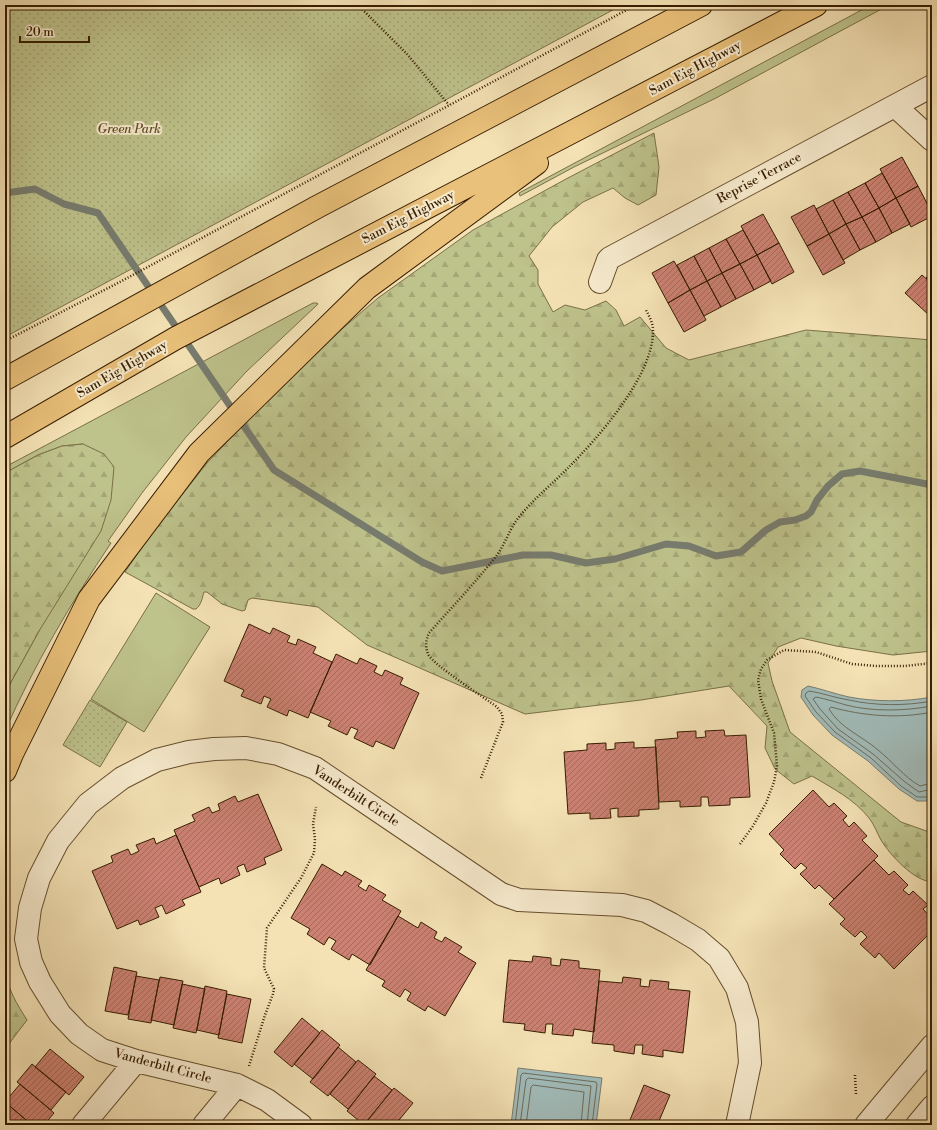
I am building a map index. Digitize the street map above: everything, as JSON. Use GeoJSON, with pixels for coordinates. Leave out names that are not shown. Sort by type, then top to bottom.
{"type":"FeatureCollection","features":[{"type":"Feature","properties":{"kind":"main road"},"geometry":{"type":"LineString","coordinates":[[5,379],[318,207],[701,5]]}},
{"type":"Feature","properties":{"kind":"main road","name":"Sam Eig Highway"},"geometry":{"type":"LineString","coordinates":[[5,437],[181,335],[816,5]]}},
{"type":"Feature","properties":{"kind":"main road"},"geometry":{"type":"LineString","coordinates":[[5,771],[89,599],[199,453],[367,288],[497,191],[605,115]]}},
{"type":"Feature","properties":{"kind":"street","name":"Reprise Terrace"},"geometry":{"type":"LineString","coordinates":[[600,282],[610,258],[932,86]]}},
{"type":"Feature","properties":{"kind":"street"},"geometry":{"type":"LineString","coordinates":[[895,106],[932,140]]}},
{"type":"Feature","properties":{"kind":"street","name":"Vanderbilt Circle"},"geometry":{"type":"LineString","coordinates":[[301,1125],[267,1100],[239,1087],[136,1061],[102,1050],[79,1034],[60,1014],[40,982],[31,962],[26,938],[30,908],[39,878],[58,841],[88,804],[122,778],[157,760],[189,752],[214,749],[246,748],[278,754],[315,768],[501,894],[519,900],[622,905],[646,911],[698,940],[719,958],[737,988],[747,1022],[750,1063],[737,1125]]}},
{"type":"Feature","properties":{"kind":"street"},"geometry":{"type":"LineString","coordinates":[[866,1125],[932,1046]]}},
{"type":"Feature","properties":{"kind":"street"},"geometry":{"type":"LineString","coordinates":[[83,1125],[136,1061]]}},
{"type":"Feature","properties":{"kind":"street"},"geometry":{"type":"LineString","coordinates":[[204,1125],[239,1087]]}},
{"type":"Feature","properties":{"kind":"street"},"geometry":{"type":"LineString","coordinates":[[917,1125],[932,1107]]}},
{"type":"Feature","properties":{"kind":"path"},"geometry":{"type":"LineString","coordinates":[[358,5],[407,54],[449,105]]}},
{"type":"Feature","properties":{"kind":"path"},"geometry":{"type":"LineString","coordinates":[[5,342],[636,5]]}},
{"type":"Feature","properties":{"kind":"path"},"geometry":{"type":"LineString","coordinates":[[481,778],[503,722],[502,714],[498,707],[440,666],[429,656],[426,648],[426,640],[429,633],[498,554],[516,521],[540,494],[587,448],[616,414],[637,380],[646,361],[652,343],[653,328],[646,310]]}},
{"type":"Feature","properties":{"kind":"path"},"geometry":{"type":"LineString","coordinates":[[740,844],[753,826],[766,803],[774,782],[777,766],[774,734],[761,699],[758,680],[761,669],[767,660],[784,650],[816,652],[852,664],[905,666],[932,663]]}},
{"type":"Feature","properties":{"kind":"path"},"geometry":{"type":"LineString","coordinates":[[239,1087],[274,989],[264,968],[267,928],[301,878],[314,853],[315,839],[313,824],[316,807]]}},
{"type":"Feature","properties":{"kind":"path"},"geometry":{"type":"LineString","coordinates":[[855,1075],[856,1094]]}},
{"type":"Feature","properties":{"kind":"green space","name":"Green Park"},"geometry":{"type":"Polygon","coordinates":[[[5,5],[622,5],[5,337],[5,5]]]}},
{"type":"Feature","properties":{"kind":"green space"},"geometry":{"type":"Polygon","coordinates":[[[871,5],[889,5],[716,98],[574,167],[520,196],[519,193],[871,5]]]}},
{"type":"Feature","properties":{"kind":"green space"},"geometry":{"type":"Polygon","coordinates":[[[654,133],[659,167],[656,195],[638,205],[625,198],[613,188],[583,202],[552,227],[529,256],[538,270],[538,284],[553,312],[565,305],[585,310],[606,301],[616,310],[624,326],[640,317],[666,348],[689,360],[806,330],[932,340],[932,651],[893,655],[836,646],[801,638],[778,647],[768,663],[772,681],[790,732],[901,822],[932,833],[932,882],[925,881],[918,877],[896,860],[881,840],[869,818],[857,805],[812,776],[794,784],[775,769],[765,748],[767,726],[729,686],[641,700],[525,714],[367,645],[318,607],[252,598],[248,600],[245,610],[242,611],[222,604],[207,592],[204,592],[199,606],[196,609],[193,609],[125,572],[151,534],[207,463],[300,365],[378,298],[473,230],[654,133]]]}},
{"type":"Feature","properties":{"kind":"green space"},"geometry":{"type":"Polygon","coordinates":[[[313,303],[318,304],[247,371],[186,437],[142,493],[108,541],[111,543],[82,588],[41,658],[5,731],[5,693],[39,631],[83,444],[62,446],[38,455],[5,473],[5,467],[313,303]]]}},
{"type":"Feature","properties":{"kind":"green space"},"geometry":{"type":"Polygon","coordinates":[[[83,444],[104,454],[114,467],[111,500],[101,531],[39,631],[5,693],[5,473],[38,455],[62,446],[83,444]]]}},
{"type":"Feature","properties":{"kind":"green space"},"geometry":{"type":"Polygon","coordinates":[[[156,593],[210,627],[144,732],[91,699],[156,593]]]}},
{"type":"Feature","properties":{"kind":"green space"},"geometry":{"type":"Polygon","coordinates":[[[90,700],[127,722],[100,767],[63,745],[90,700]]]}},
{"type":"Feature","properties":{"kind":"green space"},"geometry":{"type":"Polygon","coordinates":[[[5,970],[6,977],[16,1002],[27,1020],[5,1049],[5,970]]]}},
{"type":"Feature","properties":{"kind":"water"},"geometry":{"type":"Polygon","coordinates":[[[808,686],[849,697],[880,701],[901,701],[932,697],[932,797],[928,801],[917,801],[899,789],[868,761],[832,735],[813,715],[801,697],[802,690],[808,686]]]}},
{"type":"Feature","properties":{"kind":"water"},"geometry":{"type":"Polygon","coordinates":[[[518,1068],[602,1078],[596,1125],[511,1125],[518,1068]]]}},
{"type":"Feature","properties":{"kind":"building"},"geometry":{"type":"Polygon","coordinates":[[[902,157],[918,186],[896,198],[880,169],[902,157]]]}},
{"type":"Feature","properties":{"kind":"building"},"geometry":{"type":"Polygon","coordinates":[[[882,173],[896,198],[879,208],[865,183],[882,173]]]}},
{"type":"Feature","properties":{"kind":"building"},"geometry":{"type":"Polygon","coordinates":[[[865,183],[879,208],[862,217],[848,192],[865,183]]]}},
{"type":"Feature","properties":{"kind":"building"},"geometry":{"type":"Polygon","coordinates":[[[918,186],[932,213],[932,216],[911,227],[896,198],[918,186]]]}},
{"type":"Feature","properties":{"kind":"building"},"geometry":{"type":"Polygon","coordinates":[[[848,192],[862,217],[846,224],[833,200],[848,192]]]}},
{"type":"Feature","properties":{"kind":"building"},"geometry":{"type":"Polygon","coordinates":[[[896,198],[910,224],[892,233],[879,208],[896,198]]]}},
{"type":"Feature","properties":{"kind":"building"},"geometry":{"type":"Polygon","coordinates":[[[833,200],[846,224],[829,234],[816,209],[833,200]]]}},
{"type":"Feature","properties":{"kind":"building"},"geometry":{"type":"Polygon","coordinates":[[[814,205],[829,234],[807,246],[791,217],[814,205]]]}},
{"type":"Feature","properties":{"kind":"building"},"geometry":{"type":"Polygon","coordinates":[[[879,208],[892,233],[876,242],[862,217],[879,208]]]}},
{"type":"Feature","properties":{"kind":"building"},"geometry":{"type":"Polygon","coordinates":[[[763,214],[779,243],[757,255],[741,226],[763,214]]]}},
{"type":"Feature","properties":{"kind":"building"},"geometry":{"type":"Polygon","coordinates":[[[862,217],[876,242],[860,250],[846,224],[862,217]]]}},
{"type":"Feature","properties":{"kind":"building"},"geometry":{"type":"Polygon","coordinates":[[[846,224],[860,250],[843,260],[829,234],[846,224]]]}},
{"type":"Feature","properties":{"kind":"building"},"geometry":{"type":"Polygon","coordinates":[[[743,230],[757,255],[740,264],[726,239],[743,230]]]}},
{"type":"Feature","properties":{"kind":"building"},"geometry":{"type":"Polygon","coordinates":[[[829,234],[845,263],[823,275],[807,246],[829,234]]]}},
{"type":"Feature","properties":{"kind":"building"},"geometry":{"type":"Polygon","coordinates":[[[726,239],[740,264],[722,273],[709,248],[726,239]]]}},
{"type":"Feature","properties":{"kind":"building"},"geometry":{"type":"Polygon","coordinates":[[[779,243],[794,272],[772,284],[757,255],[779,243]]]}},
{"type":"Feature","properties":{"kind":"building"},"geometry":{"type":"Polygon","coordinates":[[[709,248],[722,273],[707,281],[694,256],[709,248]]]}},
{"type":"Feature","properties":{"kind":"building"},"geometry":{"type":"Polygon","coordinates":[[[757,255],[771,281],[754,290],[740,264],[757,255]]]}},
{"type":"Feature","properties":{"kind":"building"},"geometry":{"type":"Polygon","coordinates":[[[694,256],[707,281],[690,290],[677,265],[694,256]]]}},
{"type":"Feature","properties":{"kind":"building"},"geometry":{"type":"Polygon","coordinates":[[[674,261],[690,290],[668,303],[652,273],[674,261]]]}},
{"type":"Feature","properties":{"kind":"building"},"geometry":{"type":"Polygon","coordinates":[[[740,264],[754,290],[736,299],[722,273],[740,264]]]}},
{"type":"Feature","properties":{"kind":"building"},"geometry":{"type":"Polygon","coordinates":[[[932,271],[932,284],[926,278],[932,271]]]}},
{"type":"Feature","properties":{"kind":"building"},"geometry":{"type":"Polygon","coordinates":[[[722,273],[736,299],[721,307],[707,281],[722,273]]]}},
{"type":"Feature","properties":{"kind":"building"},"geometry":{"type":"Polygon","coordinates":[[[922,275],[932,284],[932,313],[930,316],[905,293],[922,275]]]}},
{"type":"Feature","properties":{"kind":"building"},"geometry":{"type":"Polygon","coordinates":[[[707,281],[721,307],[704,316],[690,290],[707,281]]]}},
{"type":"Feature","properties":{"kind":"building"},"geometry":{"type":"Polygon","coordinates":[[[690,290],[706,320],[684,332],[668,303],[690,290]]]}},
{"type":"Feature","properties":{"kind":"building"},"geometry":{"type":"Polygon","coordinates":[[[249,624],[270,634],[273,628],[290,636],[287,642],[296,645],[298,639],[316,647],[313,653],[332,662],[308,718],[289,710],[287,716],[267,707],[271,699],[264,696],[261,704],[241,696],[244,690],[224,681],[249,624]]]}},
{"type":"Feature","properties":{"kind":"building"},"geometry":{"type":"Polygon","coordinates":[[[336,654],[357,664],[360,658],[377,666],[374,672],[382,676],[385,670],[403,678],[400,684],[419,693],[394,749],[376,741],[373,747],[354,738],[358,730],[351,727],[347,735],[328,726],[331,721],[310,712],[336,654]]]}},
{"type":"Feature","properties":{"kind":"building"},"geometry":{"type":"Polygon","coordinates":[[[724,730],[725,736],[746,735],[750,797],[730,798],[730,805],[709,806],[708,797],[701,797],[701,806],[680,807],[680,801],[659,802],[655,740],[678,738],[677,732],[696,731],[696,738],[706,737],[705,731],[724,730]]]}},
{"type":"Feature","properties":{"kind":"building"},"geometry":{"type":"Polygon","coordinates":[[[634,742],[634,748],[656,747],[659,809],[639,810],[639,816],[618,817],[618,808],[610,809],[611,818],[590,819],[590,813],[568,814],[564,752],[587,750],[587,744],[606,743],[606,750],[615,749],[615,743],[634,742]]]}},
{"type":"Feature","properties":{"kind":"building"},"geometry":{"type":"Polygon","coordinates":[[[813,790],[829,807],[834,803],[847,816],[843,820],[849,827],[854,822],[867,836],[862,840],[878,856],[834,899],[819,885],[815,889],[800,874],[807,868],[801,863],[795,869],[780,854],[784,850],[769,834],[813,790]]]}},
{"type":"Feature","properties":{"kind":"building"},"geometry":{"type":"Polygon","coordinates":[[[258,794],[282,850],[264,858],[266,864],[247,872],[244,864],[237,867],[240,875],[221,884],[219,878],[199,887],[174,830],[195,821],[192,815],[209,807],[212,813],[220,810],[218,804],[235,796],[238,802],[258,794]]]}},
{"type":"Feature","properties":{"kind":"building"},"geometry":{"type":"Polygon","coordinates":[[[176,835],[201,892],[182,900],[185,905],[166,914],[162,905],[155,908],[159,917],[140,925],[138,920],[117,929],[92,871],[113,862],[111,856],[128,849],[131,855],[139,851],[136,845],[154,838],[156,844],[176,835]]]}},
{"type":"Feature","properties":{"kind":"building"},"geometry":{"type":"Polygon","coordinates":[[[874,860],[889,875],[894,871],[908,885],[903,890],[909,895],[913,891],[928,905],[923,909],[932,919],[932,931],[894,969],[879,953],[875,958],[860,944],[867,937],[861,931],[855,937],[840,924],[845,919],[829,904],[874,860]]]}},
{"type":"Feature","properties":{"kind":"building"},"geometry":{"type":"Polygon","coordinates":[[[322,864],[342,876],[345,871],[362,881],[358,886],[366,891],[369,885],[386,895],[382,900],[401,911],[370,965],[352,954],[349,960],[331,949],[336,941],[329,937],[324,945],[307,934],[310,929],[291,918],[322,864]]]}},
{"type":"Feature","properties":{"kind":"building"},"geometry":{"type":"Polygon","coordinates":[[[398,916],[418,928],[421,922],[437,932],[434,938],[442,942],[445,937],[462,947],[458,952],[476,963],[445,1016],[428,1006],[425,1011],[407,1000],[411,993],[405,989],[400,997],[382,986],[385,981],[366,970],[398,916]]]}},
{"type":"Feature","properties":{"kind":"building"},"geometry":{"type":"Polygon","coordinates":[[[533,956],[551,958],[551,965],[560,966],[561,959],[579,961],[579,968],[600,970],[594,1032],[574,1029],[573,1036],[552,1034],[553,1024],[546,1024],[545,1033],[524,1030],[525,1024],[503,1022],[509,960],[532,962],[533,956]]]}},
{"type":"Feature","properties":{"kind":"building"},"geometry":{"type":"Polygon","coordinates":[[[114,967],[137,972],[128,1015],[105,1011],[114,967]]]}},
{"type":"Feature","properties":{"kind":"building"},"geometry":{"type":"Polygon","coordinates":[[[136,976],[159,980],[151,1023],[128,1019],[136,976]]]}},
{"type":"Feature","properties":{"kind":"building"},"geometry":{"type":"Polygon","coordinates":[[[160,977],[183,981],[174,1025],[151,1020],[160,977]]]}},
{"type":"Feature","properties":{"kind":"building"},"geometry":{"type":"Polygon","coordinates":[[[623,977],[641,979],[640,986],[649,987],[650,980],[669,982],[668,989],[690,991],[683,1053],[663,1050],[663,1057],[642,1054],[643,1045],[635,1045],[634,1054],[614,1051],[614,1045],[592,1043],[599,981],[622,983],[623,977]]]}},
{"type":"Feature","properties":{"kind":"building"},"geometry":{"type":"Polygon","coordinates":[[[182,984],[205,989],[196,1033],[173,1028],[182,984]]]}},
{"type":"Feature","properties":{"kind":"building"},"geometry":{"type":"Polygon","coordinates":[[[205,986],[227,991],[219,1035],[197,1030],[205,986]]]}},
{"type":"Feature","properties":{"kind":"building"},"geometry":{"type":"Polygon","coordinates":[[[227,994],[251,999],[242,1043],[218,1038],[227,994]]]}},
{"type":"Feature","properties":{"kind":"building"},"geometry":{"type":"Polygon","coordinates":[[[302,1018],[320,1033],[292,1067],[274,1052],[302,1018]]]}},
{"type":"Feature","properties":{"kind":"building"},"geometry":{"type":"Polygon","coordinates":[[[322,1030],[340,1045],[313,1079],[294,1064],[322,1030]]]}},
{"type":"Feature","properties":{"kind":"building"},"geometry":{"type":"Polygon","coordinates":[[[338,1047],[356,1062],[328,1096],[310,1082],[338,1047]]]}},
{"type":"Feature","properties":{"kind":"building"},"geometry":{"type":"Polygon","coordinates":[[[50,1049],[84,1077],[69,1095],[35,1067],[50,1049]]]}},
{"type":"Feature","properties":{"kind":"building"},"geometry":{"type":"Polygon","coordinates":[[[358,1060],[376,1074],[348,1109],[330,1094],[358,1060]]]}},
{"type":"Feature","properties":{"kind":"building"},"geometry":{"type":"Polygon","coordinates":[[[32,1064],[66,1092],[51,1110],[17,1082],[32,1064]]]}},
{"type":"Feature","properties":{"kind":"building"},"geometry":{"type":"Polygon","coordinates":[[[374,1076],[392,1090],[364,1125],[347,1111],[374,1076]]]}},
{"type":"Feature","properties":{"kind":"building"},"geometry":{"type":"Polygon","coordinates":[[[20,1084],[54,1113],[44,1125],[32,1125],[5,1102],[20,1084]]]}},
{"type":"Feature","properties":{"kind":"building"},"geometry":{"type":"Polygon","coordinates":[[[644,1085],[670,1095],[659,1121],[665,1123],[664,1125],[628,1125],[644,1085]]]}},
{"type":"Feature","properties":{"kind":"building"},"geometry":{"type":"Polygon","coordinates":[[[394,1088],[413,1103],[395,1125],[369,1125],[366,1122],[394,1088]]]}},
{"type":"Feature","properties":{"kind":"building"},"geometry":{"type":"Polygon","coordinates":[[[5,1102],[32,1125],[5,1125],[5,1102]]]}},
{"type":"Feature","properties":{"kind":"waterway"},"geometry":{"type":"LineString","coordinates":[[5,193],[35,189],[64,204],[98,213],[274,470],[422,562],[442,571],[523,555],[551,555],[586,563],[615,559],[666,544],[689,546],[716,556],[741,552],[766,530],[780,522],[795,520],[806,516],[811,512],[817,500],[828,486],[842,474],[860,471],[932,485]]}}]}
